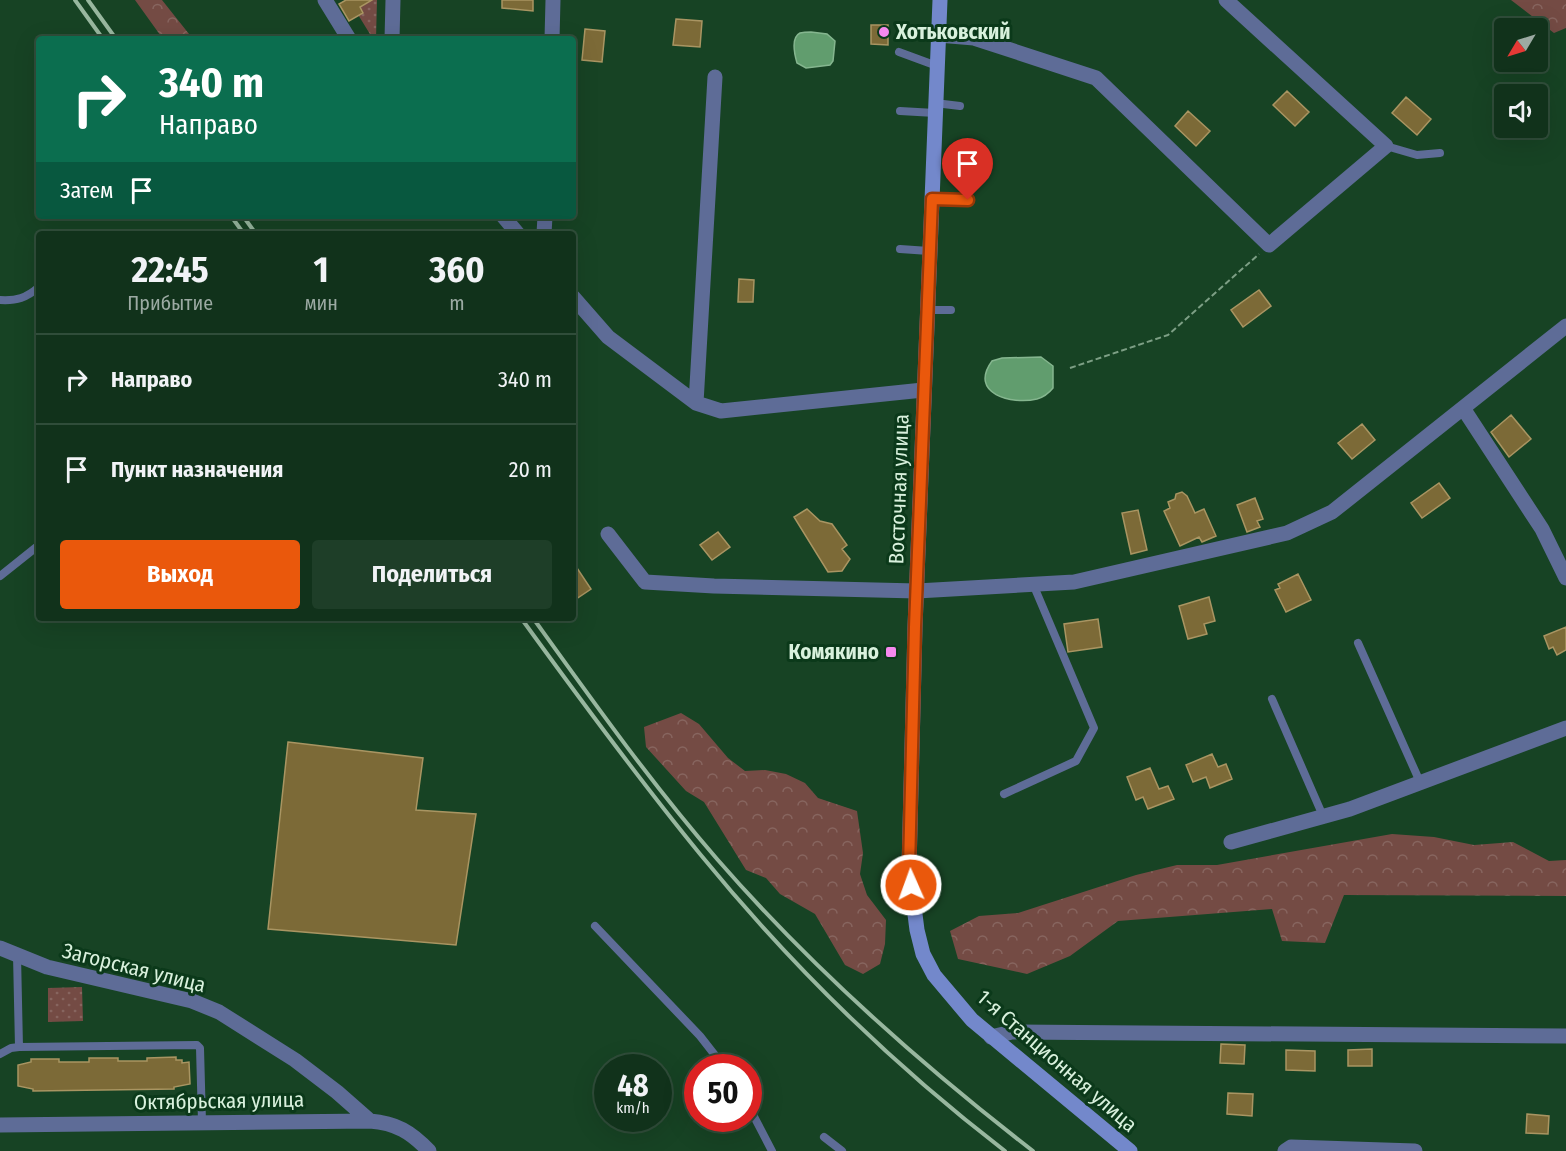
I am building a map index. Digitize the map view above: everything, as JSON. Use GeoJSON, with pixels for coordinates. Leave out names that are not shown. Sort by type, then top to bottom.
{"type":"FeatureCollection","features":[{"type":"Feature","properties":{"kind":"main road","name":"Восточная улица"},"geometry":{"type":"LineString","coordinates":[[934,975],[923,954],[917,930],[909,868],[916,591],[940,0]]}},
{"type":"Feature","properties":{"kind":"main road","name":"1-я Станционная улица"},"geometry":{"type":"LineString","coordinates":[[934,975],[954,1000],[991,1037],[1130,1151]]}},
{"type":"Feature","properties":{"kind":"street"},"geometry":{"type":"LineString","coordinates":[[325,0],[347,36]]}},
{"type":"Feature","properties":{"kind":"street"},"geometry":{"type":"LineString","coordinates":[[392,36],[393,0]]}},
{"type":"Feature","properties":{"kind":"street"},"geometry":{"type":"LineString","coordinates":[[552,36],[553,0]]}},
{"type":"Feature","properties":{"kind":"street"},"geometry":{"type":"LineString","coordinates":[[938,35],[974,38],[1096,78],[1269,245],[1386,146],[1226,0]]}},
{"type":"Feature","properties":{"kind":"street"},"geometry":{"type":"LineString","coordinates":[[696,404],[715,77]]}},
{"type":"Feature","properties":{"kind":"street"},"geometry":{"type":"LineString","coordinates":[[506,219],[516,231]]}},
{"type":"Feature","properties":{"kind":"street"},"geometry":{"type":"LineString","coordinates":[[576,300],[608,337],[696,404],[721,411],[924,390]]}},
{"type":"Feature","properties":{"kind":"street"},"geometry":{"type":"LineString","coordinates":[[608,534],[645,582],[916,591],[1074,582],[1287,533],[1332,512],[1566,326]]}},
{"type":"Feature","properties":{"kind":"street"},"geometry":{"type":"LineString","coordinates":[[1463,408],[1542,529],[1566,578]]}},
{"type":"Feature","properties":{"kind":"street"},"geometry":{"type":"LineString","coordinates":[[1231,842],[1350,809],[1566,728]]}},
{"type":"Feature","properties":{"kind":"street","name":"Загорская улица"},"geometry":{"type":"LineString","coordinates":[[0,948],[47,967],[192,1001],[219,1012],[295,1060],[370,1121]]}},
{"type":"Feature","properties":{"kind":"street"},"geometry":{"type":"LineString","coordinates":[[991,1037],[1012,1032],[1566,1036]]}},
{"type":"Feature","properties":{"kind":"street","name":"Октябрьская улица"},"geometry":{"type":"LineString","coordinates":[[0,1125],[388,1122],[404,1129],[429,1151]]}},
{"type":"Feature","properties":{"kind":"street"},"geometry":{"type":"LineString","coordinates":[[1285,1151],[1291,1147],[1415,1151]]}},
{"type":"Feature","properties":{"kind":"lane"},"geometry":{"type":"LineString","coordinates":[[899,52],[937,66]]}},
{"type":"Feature","properties":{"kind":"lane"},"geometry":{"type":"LineString","coordinates":[[900,111],[960,106]]}},
{"type":"Feature","properties":{"kind":"lane"},"geometry":{"type":"LineString","coordinates":[[1386,146],[1417,155],[1440,153]]}},
{"type":"Feature","properties":{"kind":"lane"},"geometry":{"type":"LineString","coordinates":[[932,199],[968,200]]}},
{"type":"Feature","properties":{"kind":"lane"},"geometry":{"type":"LineString","coordinates":[[900,249],[929,251]]}},
{"type":"Feature","properties":{"kind":"lane"},"geometry":{"type":"LineString","coordinates":[[0,300],[12,301],[28,297],[36,290]]}},
{"type":"Feature","properties":{"kind":"lane"},"geometry":{"type":"LineString","coordinates":[[927,310],[951,310]]}},
{"type":"Feature","properties":{"kind":"lane"},"geometry":{"type":"LineString","coordinates":[[0,576],[36,547]]}},
{"type":"Feature","properties":{"kind":"lane"},"geometry":{"type":"LineString","coordinates":[[1004,794],[1076,761],[1094,728],[1033,584]]}},
{"type":"Feature","properties":{"kind":"lane"},"geometry":{"type":"LineString","coordinates":[[1358,643],[1420,782]]}},
{"type":"Feature","properties":{"kind":"lane"},"geometry":{"type":"LineString","coordinates":[[1272,699],[1323,816]]}},
{"type":"Feature","properties":{"kind":"lane"},"geometry":{"type":"LineString","coordinates":[[595,926],[700,1036],[714,1054]]}},
{"type":"Feature","properties":{"kind":"lane"},"geometry":{"type":"LineString","coordinates":[[17,955],[19,1047]]}},
{"type":"Feature","properties":{"kind":"lane"},"geometry":{"type":"LineString","coordinates":[[0,1054],[11,1048],[19,1047],[197,1045],[200,1048],[202,1122]]}},
{"type":"Feature","properties":{"kind":"lane"},"geometry":{"type":"LineString","coordinates":[[762,1132],[772,1151]]}},
{"type":"Feature","properties":{"kind":"lane"},"geometry":{"type":"LineString","coordinates":[[824,1137],[842,1151]]}},
{"type":"Feature","properties":{"kind":"path"},"geometry":{"type":"LineString","coordinates":[[1070,368],[1168,335],[1269,245]]}},
{"type":"Feature","properties":{"kind":"green space"},"geometry":{"type":"Polygon","coordinates":[[[135,0],[162,0],[191,36],[161,36],[135,0]]]}},
{"type":"Feature","properties":{"kind":"green space"},"geometry":{"type":"Polygon","coordinates":[[[349,0],[377,0],[376,36],[371,36],[349,0]]]}},
{"type":"Feature","properties":{"kind":"green space"},"geometry":{"type":"Polygon","coordinates":[[[1511,0],[1566,0],[1566,28],[1554,33],[1548,28],[1548,18],[1534,18],[1511,0]]]}},
{"type":"Feature","properties":{"kind":"green space"},"geometry":{"type":"Polygon","coordinates":[[[681,713],[699,724],[728,758],[745,771],[765,770],[786,774],[805,783],[818,798],[857,811],[863,853],[860,874],[867,895],[886,920],[885,944],[880,964],[863,974],[845,965],[815,914],[780,894],[766,878],[746,870],[704,802],[686,791],[646,747],[644,727],[681,713]]]}},
{"type":"Feature","properties":{"kind":"green space"},"geometry":{"type":"Polygon","coordinates":[[[1392,834],[1434,837],[1474,845],[1513,842],[1549,861],[1566,860],[1566,896],[1344,895],[1325,943],[1282,941],[1272,909],[1118,921],[1070,956],[1027,974],[958,959],[950,931],[979,916],[1018,913],[1136,875],[1177,865],[1217,865],[1392,834]]]}},
{"type":"Feature","properties":{"kind":"green space"},"geometry":{"type":"Polygon","coordinates":[[[82,987],[83,1021],[48,1022],[48,988],[82,987]]]}},
{"type":"Feature","properties":{"kind":"shaded area"},"geometry":{"type":"Polygon","coordinates":[[[800,33],[827,34],[835,41],[833,61],[830,65],[806,68],[797,63],[795,39],[800,33]]]}},
{"type":"Feature","properties":{"kind":"shaded area"},"geometry":{"type":"Polygon","coordinates":[[[1041,357],[1053,366],[1053,388],[1044,396],[1027,400],[1005,398],[996,395],[985,382],[986,372],[992,361],[1002,358],[1041,357]]]}},
{"type":"Feature","properties":{"kind":"building"},"geometry":{"type":"Polygon","coordinates":[[[346,0],[372,0],[360,7],[363,13],[349,21],[339,4],[346,0]]]}},
{"type":"Feature","properties":{"kind":"building"},"geometry":{"type":"Polygon","coordinates":[[[502,0],[533,0],[533,11],[502,8],[502,0]]]}},
{"type":"Feature","properties":{"kind":"building"},"geometry":{"type":"Polygon","coordinates":[[[676,19],[702,21],[700,47],[673,45],[676,19]]]}},
{"type":"Feature","properties":{"kind":"building"},"geometry":{"type":"Polygon","coordinates":[[[871,25],[888,25],[888,45],[871,44],[871,25]]]}},
{"type":"Feature","properties":{"kind":"building"},"geometry":{"type":"Polygon","coordinates":[[[585,29],[605,31],[602,62],[582,60],[585,29]]]}},
{"type":"Feature","properties":{"kind":"building"},"geometry":{"type":"Polygon","coordinates":[[[1287,91],[1309,112],[1295,126],[1273,105],[1287,91]]]}},
{"type":"Feature","properties":{"kind":"building"},"geometry":{"type":"Polygon","coordinates":[[[1406,97],[1431,119],[1417,135],[1392,113],[1406,97]]]}},
{"type":"Feature","properties":{"kind":"building"},"geometry":{"type":"Polygon","coordinates":[[[1188,111],[1210,131],[1196,146],[1175,126],[1188,111]]]}},
{"type":"Feature","properties":{"kind":"building"},"geometry":{"type":"Polygon","coordinates":[[[739,279],[754,280],[753,302],[738,302],[739,279]]]}},
{"type":"Feature","properties":{"kind":"building"},"geometry":{"type":"Polygon","coordinates":[[[1259,290],[1271,306],[1243,327],[1231,310],[1259,290]]]}},
{"type":"Feature","properties":{"kind":"building"},"geometry":{"type":"Polygon","coordinates":[[[1511,415],[1531,439],[1509,457],[1491,432],[1511,415]]]}},
{"type":"Feature","properties":{"kind":"building"},"geometry":{"type":"Polygon","coordinates":[[[1362,424],[1375,440],[1352,459],[1338,443],[1362,424]]]}},
{"type":"Feature","properties":{"kind":"building"},"geometry":{"type":"Polygon","coordinates":[[[1439,483],[1450,498],[1422,518],[1411,503],[1439,483]]]}},
{"type":"Feature","properties":{"kind":"building"},"geometry":{"type":"Polygon","coordinates":[[[1182,492],[1187,496],[1195,513],[1204,509],[1216,536],[1202,542],[1199,537],[1180,546],[1164,511],[1170,508],[1168,502],[1175,499],[1176,494],[1182,492]]]}},
{"type":"Feature","properties":{"kind":"building"},"geometry":{"type":"Polygon","coordinates":[[[1255,498],[1263,519],[1257,521],[1260,527],[1247,532],[1237,505],[1255,498]]]}},
{"type":"Feature","properties":{"kind":"building"},"geometry":{"type":"Polygon","coordinates":[[[807,509],[820,521],[832,524],[847,545],[842,549],[850,559],[842,571],[828,572],[794,517],[807,509]]]}},
{"type":"Feature","properties":{"kind":"building"},"geometry":{"type":"Polygon","coordinates":[[[1138,510],[1147,550],[1131,554],[1122,513],[1138,510]]]}},
{"type":"Feature","properties":{"kind":"building"},"geometry":{"type":"Polygon","coordinates":[[[718,532],[730,547],[712,560],[700,545],[718,532]]]}},
{"type":"Feature","properties":{"kind":"building"},"geometry":{"type":"Polygon","coordinates":[[[576,566],[591,589],[576,599],[576,566]]]}},
{"type":"Feature","properties":{"kind":"building"},"geometry":{"type":"Polygon","coordinates":[[[1298,574],[1311,600],[1286,612],[1275,590],[1280,588],[1278,584],[1298,574]]]}},
{"type":"Feature","properties":{"kind":"building"},"geometry":{"type":"Polygon","coordinates":[[[1209,597],[1215,621],[1204,624],[1207,634],[1188,639],[1179,606],[1209,597]]]}},
{"type":"Feature","properties":{"kind":"building"},"geometry":{"type":"Polygon","coordinates":[[[1098,619],[1102,647],[1068,652],[1064,624],[1098,619]]]}},
{"type":"Feature","properties":{"kind":"building"},"geometry":{"type":"Polygon","coordinates":[[[1566,627],[1566,650],[1557,655],[1553,647],[1549,649],[1544,636],[1566,627]]]}},
{"type":"Feature","properties":{"kind":"building"},"geometry":{"type":"Polygon","coordinates":[[[288,742],[423,758],[416,810],[476,814],[456,945],[268,929],[288,742]]]}},
{"type":"Feature","properties":{"kind":"building"},"geometry":{"type":"Polygon","coordinates":[[[1212,754],[1218,767],[1226,764],[1232,779],[1210,788],[1206,777],[1193,782],[1186,765],[1212,754]]]}},
{"type":"Feature","properties":{"kind":"building"},"geometry":{"type":"Polygon","coordinates":[[[1150,768],[1159,789],[1168,786],[1174,799],[1148,809],[1143,797],[1136,800],[1127,777],[1150,768]]]}},
{"type":"Feature","properties":{"kind":"building"},"geometry":{"type":"Polygon","coordinates":[[[1221,1044],[1245,1045],[1244,1064],[1220,1063],[1221,1044]]]}},
{"type":"Feature","properties":{"kind":"building"},"geometry":{"type":"Polygon","coordinates":[[[1372,1049],[1372,1066],[1348,1066],[1348,1050],[1372,1049]]]}},
{"type":"Feature","properties":{"kind":"building"},"geometry":{"type":"Polygon","coordinates":[[[1286,1050],[1315,1051],[1315,1071],[1286,1070],[1286,1050]]]}},
{"type":"Feature","properties":{"kind":"building"},"geometry":{"type":"Polygon","coordinates":[[[176,1057],[176,1060],[182,1060],[182,1063],[189,1062],[190,1084],[174,1087],[174,1089],[33,1091],[33,1089],[18,1086],[18,1065],[31,1062],[31,1059],[89,1062],[89,1058],[147,1061],[147,1058],[176,1057]]]}},
{"type":"Feature","properties":{"kind":"building"},"geometry":{"type":"Polygon","coordinates":[[[1228,1093],[1253,1094],[1252,1116],[1227,1114],[1228,1093]]]}},
{"type":"Feature","properties":{"kind":"building"},"geometry":{"type":"Polygon","coordinates":[[[1527,1114],[1549,1116],[1548,1134],[1526,1133],[1527,1114]]]}},
{"type":"Feature","properties":{"kind":"railway"},"geometry":{"type":"LineString","coordinates":[[75,0],[101,36]]}},
{"type":"Feature","properties":{"kind":"railway"},"geometry":{"type":"LineString","coordinates":[[88,0],[114,36]]}},
{"type":"Feature","properties":{"kind":"railway"},"geometry":{"type":"LineString","coordinates":[[233,219],[242,231]]}},
{"type":"Feature","properties":{"kind":"railway"},"geometry":{"type":"LineString","coordinates":[[245,219],[254,231]]}},
{"type":"Feature","properties":{"kind":"railway"},"geometry":{"type":"LineString","coordinates":[[523,621],[654,796],[734,895],[769,934],[883,1048],[963,1118],[1005,1151]]}},
{"type":"Feature","properties":{"kind":"railway"},"geometry":{"type":"LineString","coordinates":[[535,621],[645,771],[753,899],[868,1013],[949,1084],[1033,1151]]}},
{"type":"Feature","properties":{"kind":"place","name":"Хотьковский"},"geometry":{"type":"Point","coordinates":[884,32]}},
{"type":"Feature","properties":{"kind":"place","name":"Комякино"},"geometry":{"type":"Point","coordinates":[891,652]}},
{"type":"Feature","properties":{"kind":"route"},"geometry":{"type":"LineString","coordinates":[[911,885],[909,868],[915,627],[932,199],[968,200]]}}]}
